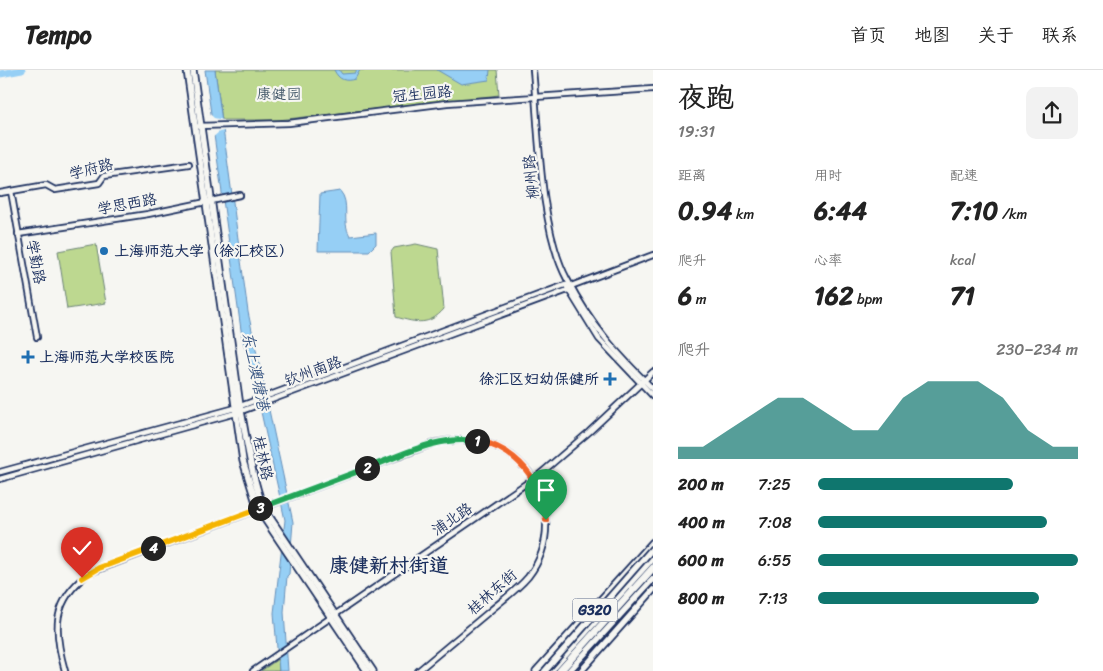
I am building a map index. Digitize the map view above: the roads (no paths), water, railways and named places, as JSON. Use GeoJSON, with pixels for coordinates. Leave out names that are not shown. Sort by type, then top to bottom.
{"type":"FeatureCollection","features":[{"type":"Feature","properties":{"kind":"highway"},"geometry":{"type":"LineString","coordinates":[[550,671],[653,554]]}},
{"type":"Feature","properties":{"kind":"highway"},"geometry":{"type":"LineString","coordinates":[[560,671],[653,568]]}},
{"type":"Feature","properties":{"kind":"main road","name":"桂林路"},"geometry":{"type":"LineString","coordinates":[[187,70],[198,126],[238,410],[260,508],[296,557],[367,671]]}},
{"type":"Feature","properties":{"kind":"main road","name":"桂林路"},"geometry":{"type":"LineString","coordinates":[[193,70],[198,126]]}},
{"type":"Feature","properties":{"kind":"main road","name":"桂林路"},"geometry":{"type":"LineString","coordinates":[[280,537],[296,565],[373,671]]}},
{"type":"Feature","properties":{"kind":"main road"},"geometry":{"type":"LineString","coordinates":[[538,671],[653,542]]}},
{"type":"Feature","properties":{"kind":"main road"},"geometry":{"type":"LineString","coordinates":[[545,671],[653,548]]}},
{"type":"Feature","properties":{"kind":"main road","name":"G320"},"geometry":{"type":"LineString","coordinates":[[538,671],[638,564],[653,554]]}},
{"type":"Feature","properties":{"kind":"main road","name":"G320"},"geometry":{"type":"LineString","coordinates":[[545,671],[653,554]]}},
{"type":"Feature","properties":{"kind":"main road","name":"G320"},"geometry":{"type":"LineString","coordinates":[[569,671],[653,579]]}},
{"type":"Feature","properties":{"kind":"main road","name":"G320"},"geometry":{"type":"LineString","coordinates":[[581,671],[653,590]]}},
{"type":"Feature","properties":{"kind":"street","name":"柳州路"},"geometry":{"type":"LineString","coordinates":[[533,70],[547,214],[568,287],[599,339],[642,382],[653,396]]}},
{"type":"Feature","properties":{"kind":"street","name":"冠生园路"},"geometry":{"type":"LineString","coordinates":[[198,126],[289,123],[429,105],[653,89]]}},
{"type":"Feature","properties":{"kind":"street","name":"学府路"},"geometry":{"type":"LineString","coordinates":[[0,193],[46,185],[56,190],[98,182],[104,176],[190,164]]}},
{"type":"Feature","properties":{"kind":"street","name":"学勤路"},"geometry":{"type":"LineString","coordinates":[[11,191],[37,337]]}},
{"type":"Feature","properties":{"kind":"street","name":"学思西路"},"geometry":{"type":"LineString","coordinates":[[18,234],[238,196]]}},
{"type":"Feature","properties":{"kind":"street","name":"钦州南路"},"geometry":{"type":"LineString","coordinates":[[256,403],[268,401],[653,255]]}},
{"type":"Feature","properties":{"kind":"street","name":"钦州南路"},"geometry":{"type":"LineString","coordinates":[[0,478],[238,410],[268,396],[568,287]]}},
{"type":"Feature","properties":{"kind":"street","name":"浦北路"},"geometry":{"type":"LineString","coordinates":[[253,671],[534,478],[589,432],[653,372]]}},
{"type":"Feature","properties":{"kind":"street","name":"柳州路"},"geometry":{"type":"LineString","coordinates":[[642,382],[653,389]]}},
{"type":"Feature","properties":{"kind":"street","name":"钦州南路"},"geometry":{"type":"LineString","coordinates":[[0,472],[238,410]]}},
{"type":"Feature","properties":{"kind":"street","name":"桂林东街"},"geometry":{"type":"LineString","coordinates":[[65,671],[56,639],[57,619],[64,600],[82,578],[99,568],[434,443],[450,439],[480,441],[494,446],[521,463],[534,478],[542,494],[546,520],[544,544],[536,566],[520,586],[418,671]]}},
{"type":"Feature","properties":{"kind":"water","name":"东上澳塘港"},"geometry":{"type":"Polygon","coordinates":[[[205,70],[215,70],[248,312],[293,522],[284,612],[288,671],[279,671],[274,613],[285,520],[255,385],[242,337],[205,70]]]}},
{"type":"Feature","properties":{"kind":"water"},"geometry":{"type":"Polygon","coordinates":[[[334,70],[339,70],[342,74],[355,73],[357,70],[360,70],[355,79],[348,80],[340,78],[334,70]]]}},
{"type":"Feature","properties":{"kind":"water"},"geometry":{"type":"Polygon","coordinates":[[[437,70],[490,70],[489,80],[461,84],[437,70]]]}},
{"type":"Feature","properties":{"kind":"water"},"geometry":{"type":"Polygon","coordinates":[[[340,191],[345,201],[346,225],[350,236],[376,233],[376,244],[369,251],[318,251],[320,194],[340,191]]]}},
{"type":"Feature","properties":{"kind":"waterway"},"geometry":{"type":"LineString","coordinates":[[0,74],[22,70]]}},
{"type":"Feature","properties":{"kind":"place","name":"上海师范大学（徐汇校区）"},"geometry":{"type":"Point","coordinates":[104,251]}},
{"type":"Feature","properties":{"kind":"place","name":"上海师范大学校医院"},"geometry":{"type":"Point","coordinates":[28,357]}},
{"type":"Feature","properties":{"kind":"place","name":"徐汇区妇幼保健所"},"geometry":{"type":"Point","coordinates":[610,379]}},
{"type":"Feature","properties":{"kind":"district","name":"康健新村街道"},"geometry":{"type":"Point","coordinates":[389,565]}},
{"type":"Feature","properties":{"kind":"park label","name":"康健园"},"geometry":{"type":"Point","coordinates":[279,94]}}]}
